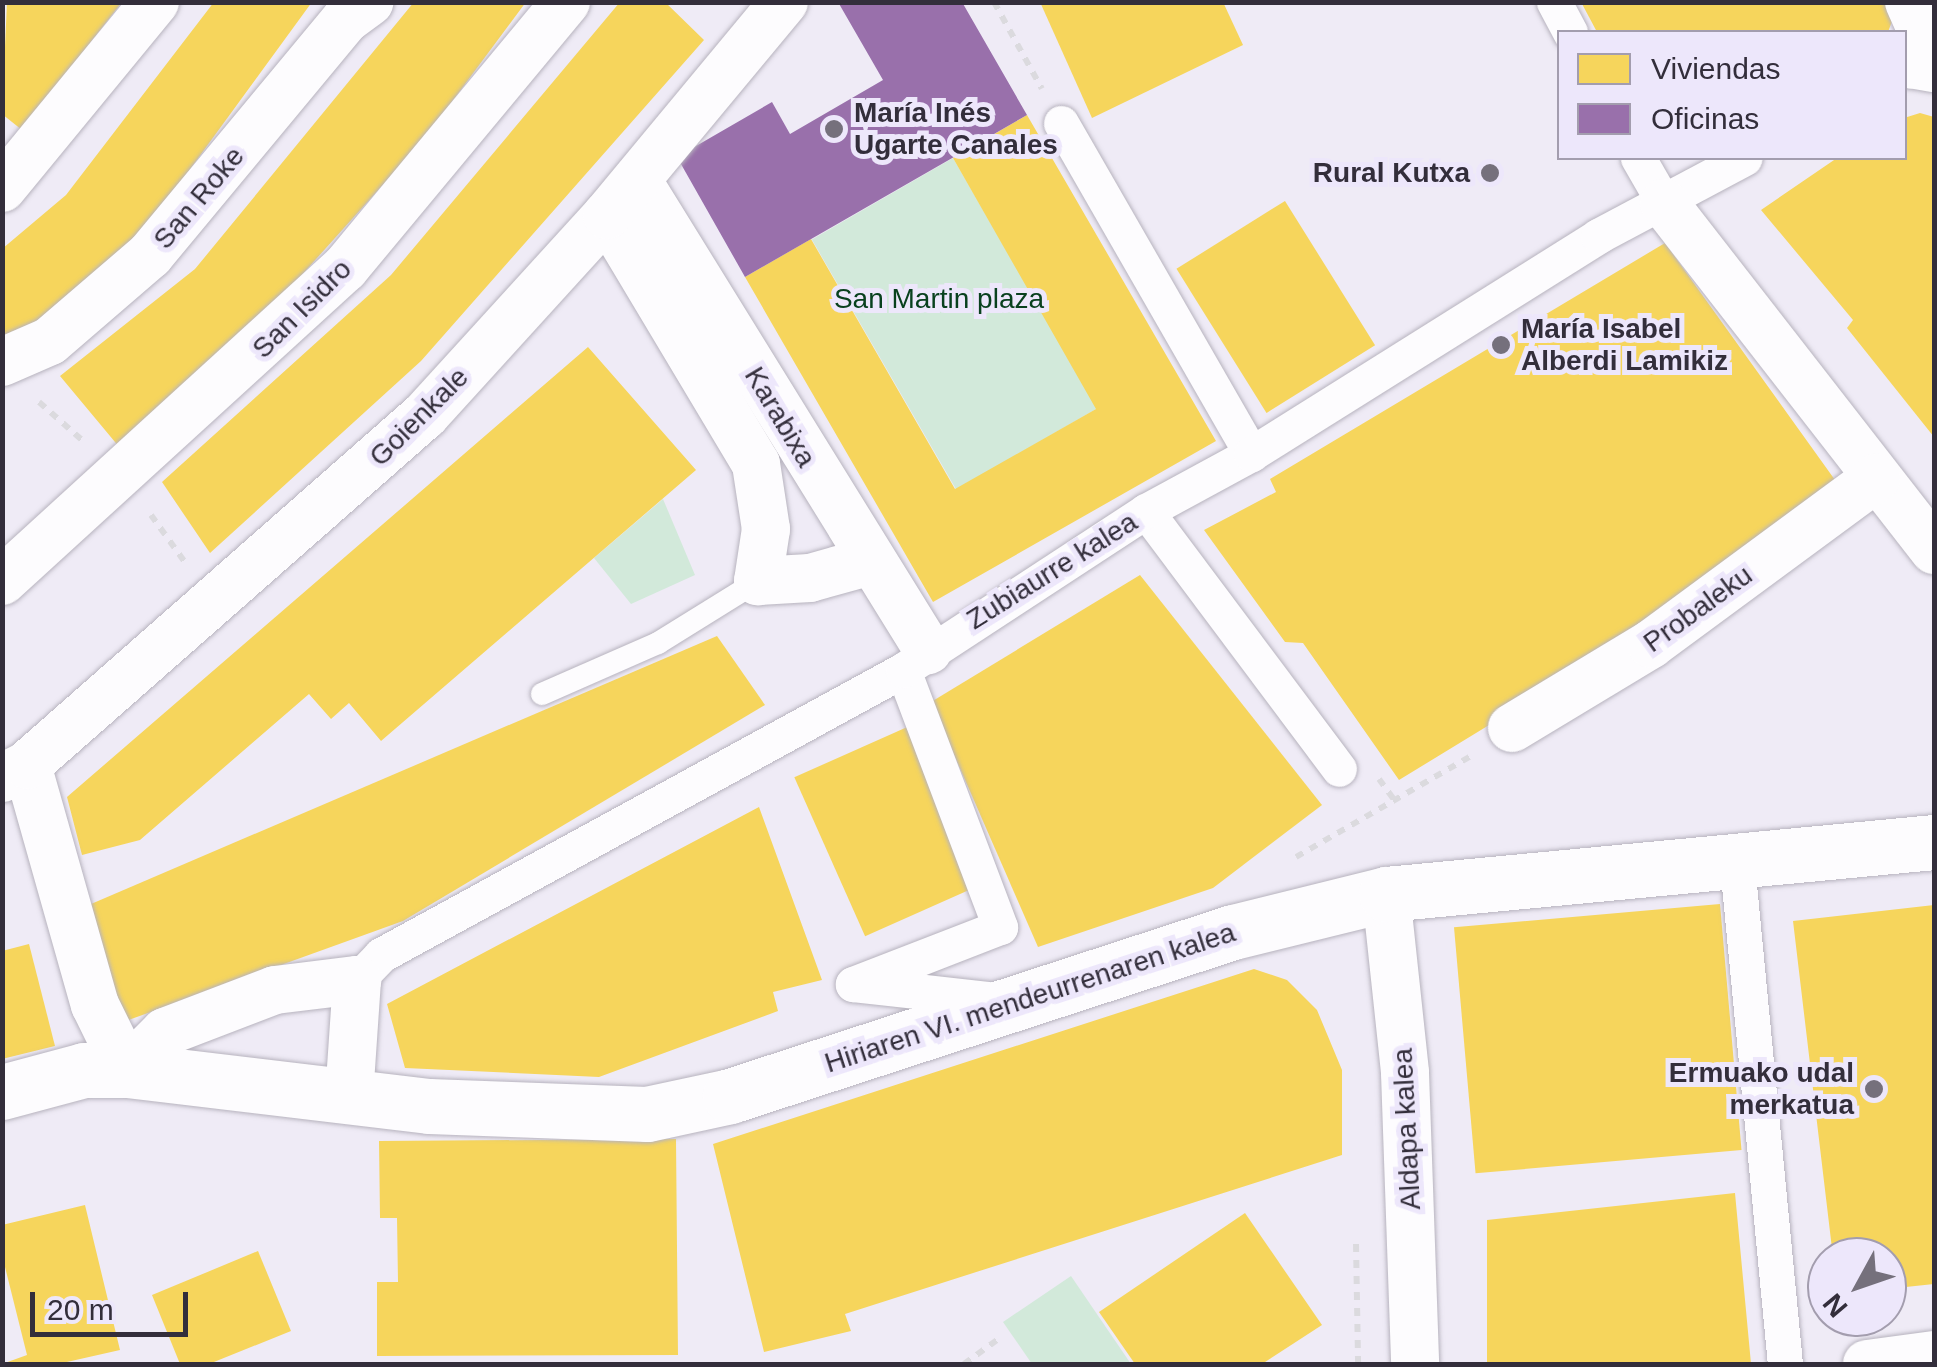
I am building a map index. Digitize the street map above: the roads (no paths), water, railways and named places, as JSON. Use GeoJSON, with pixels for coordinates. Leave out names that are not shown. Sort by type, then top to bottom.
{"type":"FeatureCollection","features":[{"type":"Feature","properties":{"kind":"street"},"geometry":{"type":"LineString","coordinates":[[11,164],[155,2]]}},
{"type":"Feature","properties":{"kind":"street","name":"San Roke"},"geometry":{"type":"LineString","coordinates":[[2,362],[50,341],[150,255],[346,19],[370,2]]}},
{"type":"Feature","properties":{"kind":"street","name":"San Isidro"},"geometry":{"type":"LineString","coordinates":[[2,581],[345,268],[566,2]]}},
{"type":"Feature","properties":{"kind":"street","name":"Goienkale"},"geometry":{"type":"LineString","coordinates":[[15,772],[410,429],[622,198],[784,2]]}},
{"type":"Feature","properties":{"kind":"street"},"geometry":{"type":"LineString","coordinates":[[1554,2],[1569,30]]}},
{"type":"Feature","properties":{"kind":"street"},"geometry":{"type":"LineString","coordinates":[[1909,2],[1925,38],[1917,66]]}},
{"type":"Feature","properties":{"kind":"street"},"geometry":{"type":"LineString","coordinates":[[1062,123],[1251,454]]}},
{"type":"Feature","properties":{"kind":"street"},"geometry":{"type":"LineString","coordinates":[[1639,160],[1664,203],[1934,550]]}},
{"type":"Feature","properties":{"kind":"street","name":"Zubiaurre kalea"},"geometry":{"type":"LineString","coordinates":[[357,980],[382,955],[916,660],[1146,511],[1251,454],[1598,236],[1741,160]]}},
{"type":"Feature","properties":{"kind":"street","name":"Karabixa"},"geometry":{"type":"LineString","coordinates":[[622,198],[867,562],[916,660]]}},
{"type":"Feature","properties":{"kind":"street","name":"Karabixa"},"geometry":{"type":"LineString","coordinates":[[622,198],[756,464],[766,529],[758,581]]}},
{"type":"Feature","properties":{"kind":"street","name":"Probaleku"},"geometry":{"type":"LineString","coordinates":[[1512,728],[1652,644],[1876,478]]}},
{"type":"Feature","properties":{"kind":"street"},"geometry":{"type":"LineString","coordinates":[[1146,511],[1338,769]]}},
{"type":"Feature","properties":{"kind":"street"},"geometry":{"type":"LineString","coordinates":[[758,581],[810,578],[867,562]]}},
{"type":"Feature","properties":{"kind":"street"},"geometry":{"type":"LineString","coordinates":[[916,660],[1000,927],[853,984],[1009,1001]]}},
{"type":"Feature","properties":{"kind":"street"},"geometry":{"type":"LineString","coordinates":[[15,772],[95,1005],[127,1070]]}},
{"type":"Feature","properties":{"kind":"street","name":"Hiriaren VI. mendeurrenaren kalea"},"geometry":{"type":"LineString","coordinates":[[127,1070],[348,1098],[648,1114],[730,1096],[1078,979],[1386,894],[1623,867],[1737,864],[1934,842]]}},
{"type":"Feature","properties":{"kind":"street"},"geometry":{"type":"LineString","coordinates":[[1737,864],[1785,1364]]}},
{"type":"Feature","properties":{"kind":"street","name":"Aldapa kalea"},"geometry":{"type":"LineString","coordinates":[[1386,894],[1405,1073],[1415,1364]]}},
{"type":"Feature","properties":{"kind":"street"},"geometry":{"type":"LineString","coordinates":[[2,1092],[84,1070],[127,1070],[165,1032],[275,990],[357,980],[348,1098]]}},
{"type":"Feature","properties":{"kind":"street"},"geometry":{"type":"LineString","coordinates":[[1868,1364],[1934,1355]]}},
{"type":"Feature","properties":{"kind":"lane"},"geometry":{"type":"LineString","coordinates":[[542,694],[658,643],[758,581]]}},
{"type":"Feature","properties":{"kind":"place","name":"María Inés Ugarte Canales"},"geometry":{"type":"Point","coordinates":[834,129]}},
{"type":"Feature","properties":{"kind":"place","name":"Rural Kutxa"},"geometry":{"type":"Point","coordinates":[1490,173]}},
{"type":"Feature","properties":{"kind":"place","name":"María Isabel Alberdi Lamikiz"},"geometry":{"type":"Point","coordinates":[1501,345]}},
{"type":"Feature","properties":{"kind":"place","name":"Ermuako udal merkatua"},"geometry":{"type":"Point","coordinates":[1874,1089]}},
{"type":"Feature","properties":{"kind":"park label","name":"San Martin plaza"},"geometry":{"type":"Point","coordinates":[939,299]}}]}
